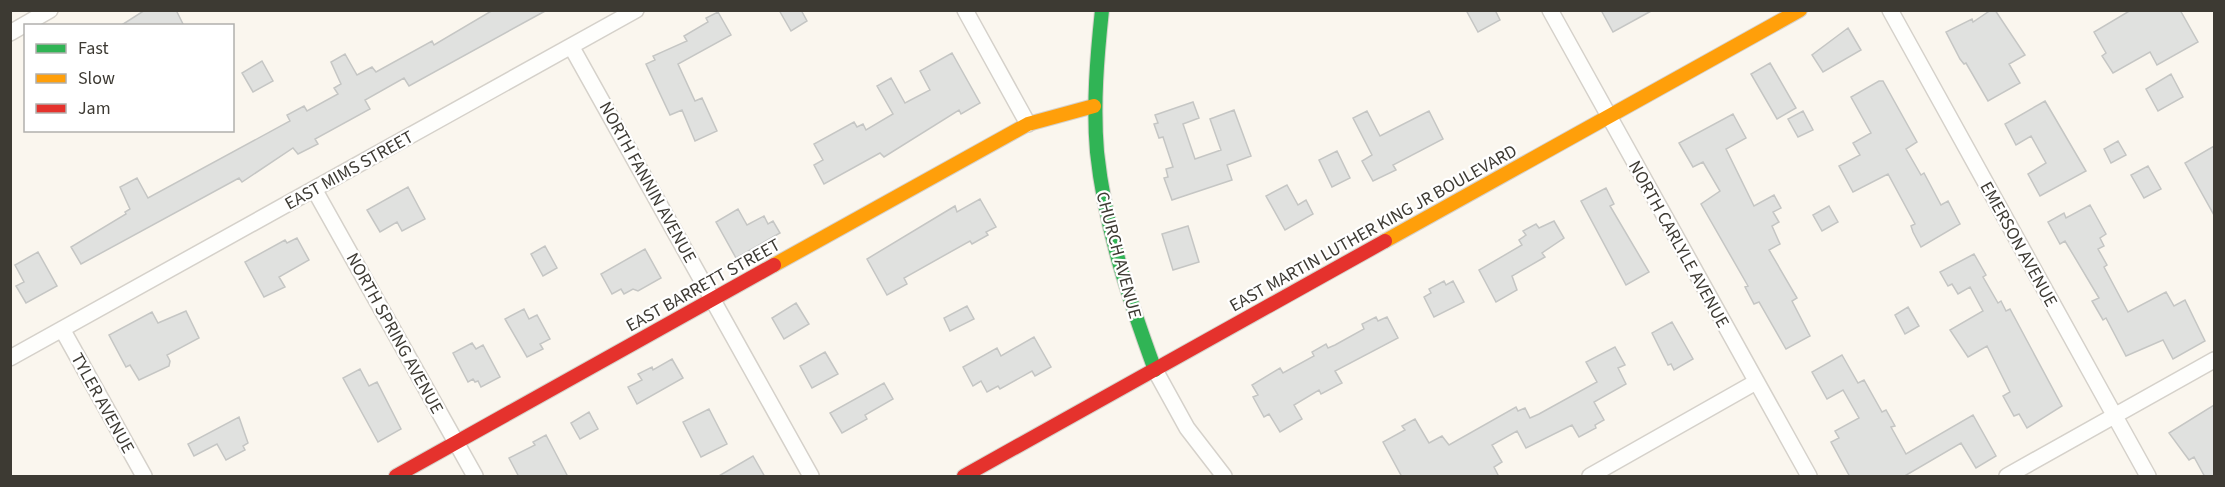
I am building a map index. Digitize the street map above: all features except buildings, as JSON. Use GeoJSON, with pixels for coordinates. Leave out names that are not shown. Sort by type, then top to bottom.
{"type":"FeatureCollection","features":[{"type":"Feature","properties":{"kind":"main road","name":"CHURCH AVENUE"},"geometry":{"type":"LineString","coordinates":[[1102,10],[1094,106],[1097,165],[1122,280],[1155,370]]}},
{"type":"Feature","properties":{"kind":"main road","name":"EAST MARTIN LUTHER KING JR BOULEVARD"},"geometry":{"type":"LineString","coordinates":[[964,477],[1800,10]]}},
{"type":"Feature","properties":{"kind":"main road","name":"EAST BARRETT STREET"},"geometry":{"type":"LineString","coordinates":[[396,477],[1028,124],[1094,106]]}},
{"type":"Feature","properties":{"kind":"street"},"geometry":{"type":"LineString","coordinates":[[26,24],[50,10]]}},
{"type":"Feature","properties":{"kind":"street","name":"EAST MIMS STREET"},"geometry":{"type":"LineString","coordinates":[[10,358],[636,10]]}},
{"type":"Feature","properties":{"kind":"street"},"geometry":{"type":"LineString","coordinates":[[965,10],[1028,124]]}},
{"type":"Feature","properties":{"kind":"street","name":"NORTH CARLYLE AVENUE"},"geometry":{"type":"LineString","coordinates":[[1550,10],[1809,477]]}},
{"type":"Feature","properties":{"kind":"street","name":"EMERSON AVENUE"},"geometry":{"type":"LineString","coordinates":[[1890,10],[2148,477]]}},
{"type":"Feature","properties":{"kind":"street"},"geometry":{"type":"LineString","coordinates":[[10,33],[24,25]]}},
{"type":"Feature","properties":{"kind":"street","name":"NORTH FANNIN AVENUE"},"geometry":{"type":"LineString","coordinates":[[571,46],[714,299],[811,477]]}},
{"type":"Feature","properties":{"kind":"street","name":"NORTH SPRING AVENUE"},"geometry":{"type":"LineString","coordinates":[[314,189],[476,477]]}},
{"type":"Feature","properties":{"kind":"street","name":"TYLER AVENUE"},"geometry":{"type":"LineString","coordinates":[[62,329],[144,477]]}},
{"type":"Feature","properties":{"kind":"street"},"geometry":{"type":"LineString","coordinates":[[2007,477],[2214,360]]}},
{"type":"Feature","properties":{"kind":"street","name":"CHURCH AVENUE"},"geometry":{"type":"LineString","coordinates":[[1155,370],[1187,428],[1224,477]]}},
{"type":"Feature","properties":{"kind":"street"},"geometry":{"type":"LineString","coordinates":[[1590,477],[1756,381]]}},
{"type":"Feature","properties":{"kind":"traffic: fast"},"geometry":{"type":"LineString","coordinates":[[1102,10],[1096,99],[1097,152],[1101,180],[1119,263],[1155,370]]}},
{"type":"Feature","properties":{"kind":"traffic: slow"},"geometry":{"type":"LineString","coordinates":[[1385,241],[1800,10]]}},
{"type":"Feature","properties":{"kind":"traffic: slow"},"geometry":{"type":"LineString","coordinates":[[774,265],[1028,124],[1094,106]]}},
{"type":"Feature","properties":{"kind":"traffic: jam"},"geometry":{"type":"LineString","coordinates":[[964,476],[1385,241]]}},
{"type":"Feature","properties":{"kind":"traffic: jam"},"geometry":{"type":"LineString","coordinates":[[396,476],[774,265]]}}]}
